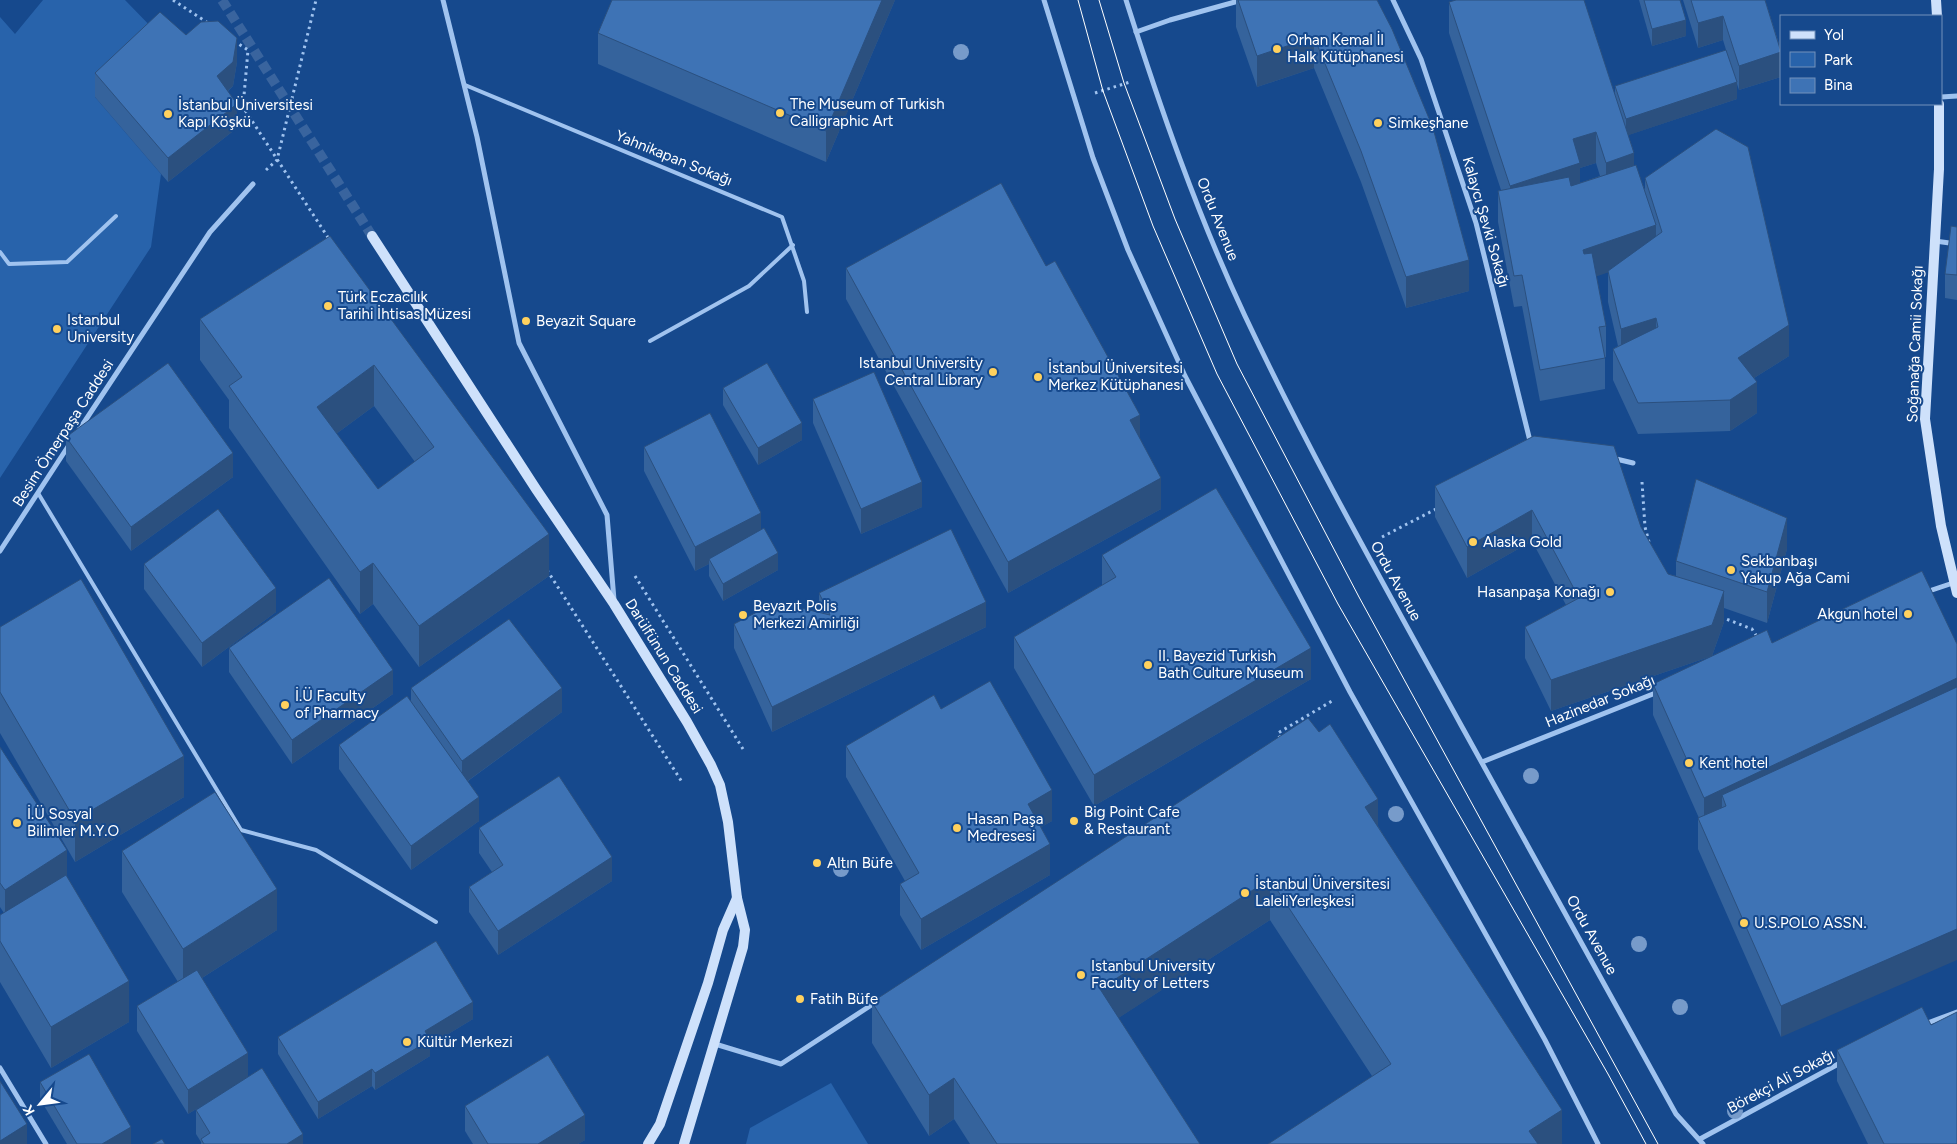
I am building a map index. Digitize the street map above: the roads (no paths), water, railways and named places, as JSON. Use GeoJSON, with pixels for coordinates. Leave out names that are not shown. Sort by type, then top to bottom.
{"type":"FeatureCollection","features":[{"type":"Feature","properties":{"kind":"main road"},"geometry":{"type":"LineString","coordinates":[[1936,0],[1937,15]]}},
{"type":"Feature","properties":{"kind":"main road","name":"Soğanağa Camii Sokağı"},"geometry":{"type":"LineString","coordinates":[[1939,105],[1935,241],[1925,419],[1941,526],[1955,588]]}},
{"type":"Feature","properties":{"kind":"main road","name":"Darülfünun Caddesi"},"geometry":{"type":"LineString","coordinates":[[372,236],[536,489],[614,604],[687,722],[712,765],[720,785],[728,822],[737,898],[745,930],[743,946],[684,1144]]}},
{"type":"Feature","properties":{"kind":"main road"},"geometry":{"type":"LineString","coordinates":[[648,1144],[660,1124],[708,982],[723,930],[737,898]]}},
{"type":"Feature","properties":{"kind":"street"},"geometry":{"type":"LineString","coordinates":[[443,0],[465,85],[519,343],[607,515],[614,604]]}},
{"type":"Feature","properties":{"kind":"street"},"geometry":{"type":"LineString","coordinates":[[1044,0],[1073,101],[1128,250],[1185,376],[1350,692],[1544,1040],[1598,1144]]}},
{"type":"Feature","properties":{"kind":"street","name":"Ordu Avenue"},"geometry":{"type":"LineString","coordinates":[[1126,0],[1150,75],[1197,204],[1244,313],[1363,547],[1676,1114],[1702,1141]]}},
{"type":"Feature","properties":{"kind":"street"},"geometry":{"type":"LineString","coordinates":[[1136,32],[1170,20],[1242,0]]}},
{"type":"Feature","properties":{"kind":"street","name":"Kalaycı Şevki Sokağı"},"geometry":{"type":"LineString","coordinates":[[1392,0],[1421,59],[1476,224],[1532,449]]}},
{"type":"Feature","properties":{"kind":"street"},"geometry":{"type":"LineString","coordinates":[[1942,97],[1957,96]]}},
{"type":"Feature","properties":{"kind":"street","name":"Besim Ömerpaşa Caddesi"},"geometry":{"type":"LineString","coordinates":[[0,551],[210,232],[253,184]]}},
{"type":"Feature","properties":{"kind":"street"},"geometry":{"type":"LineString","coordinates":[[1935,241],[1957,244]]}},
{"type":"Feature","properties":{"kind":"street"},"geometry":{"type":"LineString","coordinates":[[1607,458],[1616,458],[1633,463]]}},
{"type":"Feature","properties":{"kind":"street"},"geometry":{"type":"LineString","coordinates":[[1917,594],[1955,588]]}},
{"type":"Feature","properties":{"kind":"street","name":"Hazinedar Sokağı"},"geometry":{"type":"LineString","coordinates":[[1482,762],[1666,688]]}},
{"type":"Feature","properties":{"kind":"street"},"geometry":{"type":"LineString","coordinates":[[715,1044],[781,1064],[879,1000]]}},
{"type":"Feature","properties":{"kind":"street"},"geometry":{"type":"LineString","coordinates":[[1920,1025],[1957,1012]]}},
{"type":"Feature","properties":{"kind":"street","name":"Börekçi Ali Sokağı"},"geometry":{"type":"LineString","coordinates":[[1702,1141],[1845,1061]]}},
{"type":"Feature","properties":{"kind":"street"},"geometry":{"type":"LineString","coordinates":[[0,1068],[46,1144]]}},
{"type":"Feature","properties":{"kind":"lane","name":"Yahnikapan Sokağı"},"geometry":{"type":"LineString","coordinates":[[465,85],[782,217],[804,280],[807,312]]}},
{"type":"Feature","properties":{"kind":"lane"},"geometry":{"type":"LineString","coordinates":[[0,252],[10,264],[67,262],[116,216]]}},
{"type":"Feature","properties":{"kind":"lane"},"geometry":{"type":"LineString","coordinates":[[650,341],[749,286],[792,245]]}},
{"type":"Feature","properties":{"kind":"lane"},"geometry":{"type":"LineString","coordinates":[[38,493],[241,830],[316,850],[436,922]]}},
{"type":"Feature","properties":{"kind":"tunnel"},"geometry":{"type":"LineString","coordinates":[[222,0],[372,236]]}},
{"type":"Feature","properties":{"kind":"tram line"},"geometry":{"type":"LineString","coordinates":[[1078,0],[1103,91],[1153,226],[1217,374],[1338,604],[1608,1074],[1646,1144]]}},
{"type":"Feature","properties":{"kind":"tram line"},"geometry":{"type":"LineString","coordinates":[[1099,0],[1124,83],[1175,219],[1237,364],[1359,597],[1658,1144]]}},
{"type":"Feature","properties":{"kind":"place","name":"Orhan Kemal İl Halk Kütüphanesi"},"geometry":{"type":"Point","coordinates":[1277,49]}},
{"type":"Feature","properties":{"kind":"place","name":"The Museum of Turkish Calligraphic Art"},"geometry":{"type":"Point","coordinates":[780,113]}},
{"type":"Feature","properties":{"kind":"place","name":"İstanbul Üniversitesi Kapı Köşkü"},"geometry":{"type":"Point","coordinates":[168,114]}},
{"type":"Feature","properties":{"kind":"place","name":"Simkeşhane"},"geometry":{"type":"Point","coordinates":[1378,123]}},
{"type":"Feature","properties":{"kind":"place","name":"Türk Eczacılık Tarihi İhtisas Müzesi"},"geometry":{"type":"Point","coordinates":[328,306]}},
{"type":"Feature","properties":{"kind":"place","name":"Beyazit Square"},"geometry":{"type":"Point","coordinates":[526,321]}},
{"type":"Feature","properties":{"kind":"place","name":"Istanbul University"},"geometry":{"type":"Point","coordinates":[57,329]}},
{"type":"Feature","properties":{"kind":"place","name":"Istanbul University Central Library"},"geometry":{"type":"Point","coordinates":[993,372]}},
{"type":"Feature","properties":{"kind":"place","name":"İstanbul Üniversitesi Merkez Kütüphanesi"},"geometry":{"type":"Point","coordinates":[1038,377]}},
{"type":"Feature","properties":{"kind":"place","name":"Alaska Gold"},"geometry":{"type":"Point","coordinates":[1473,542]}},
{"type":"Feature","properties":{"kind":"place","name":"Sekbanbaşı Yakup Ağa Cami"},"geometry":{"type":"Point","coordinates":[1731,570]}},
{"type":"Feature","properties":{"kind":"place","name":"Hasanpaşa Konağı"},"geometry":{"type":"Point","coordinates":[1610,592]}},
{"type":"Feature","properties":{"kind":"place","name":"Akgun hotel"},"geometry":{"type":"Point","coordinates":[1908,614]}},
{"type":"Feature","properties":{"kind":"place","name":"Beyazıt Polis Merkezi Amirliği"},"geometry":{"type":"Point","coordinates":[743,615]}},
{"type":"Feature","properties":{"kind":"place","name":"II. Bayezid Turkish Bath Culture Museum"},"geometry":{"type":"Point","coordinates":[1148,665]}},
{"type":"Feature","properties":{"kind":"place","name":"İ.Ü Faculty of Pharmacy"},"geometry":{"type":"Point","coordinates":[285,705]}},
{"type":"Feature","properties":{"kind":"place","name":"Kent hotel"},"geometry":{"type":"Point","coordinates":[1689,763]}},
{"type":"Feature","properties":{"kind":"place","name":"Big Point Cafe & Restaurant"},"geometry":{"type":"Point","coordinates":[1074,821]}},
{"type":"Feature","properties":{"kind":"place","name":"İ.Ü Sosyal Bilimler M.Y.O"},"geometry":{"type":"Point","coordinates":[17,823]}},
{"type":"Feature","properties":{"kind":"place","name":"Hasan Paşa Medresesi"},"geometry":{"type":"Point","coordinates":[957,828]}},
{"type":"Feature","properties":{"kind":"place","name":"Altın Büfe"},"geometry":{"type":"Point","coordinates":[817,863]}},
{"type":"Feature","properties":{"kind":"place","name":"İstanbul Üniversitesi LaleliYerleşkesi"},"geometry":{"type":"Point","coordinates":[1245,893]}},
{"type":"Feature","properties":{"kind":"place","name":"U.S.POLO ASSN."},"geometry":{"type":"Point","coordinates":[1744,923]}},
{"type":"Feature","properties":{"kind":"place","name":"Istanbul University Faculty of Letters"},"geometry":{"type":"Point","coordinates":[1081,975]}},
{"type":"Feature","properties":{"kind":"place","name":"Fatih Büfe"},"geometry":{"type":"Point","coordinates":[800,999]}},
{"type":"Feature","properties":{"kind":"place","name":"Kültür Merkezi"},"geometry":{"type":"Point","coordinates":[407,1042]}}]}
